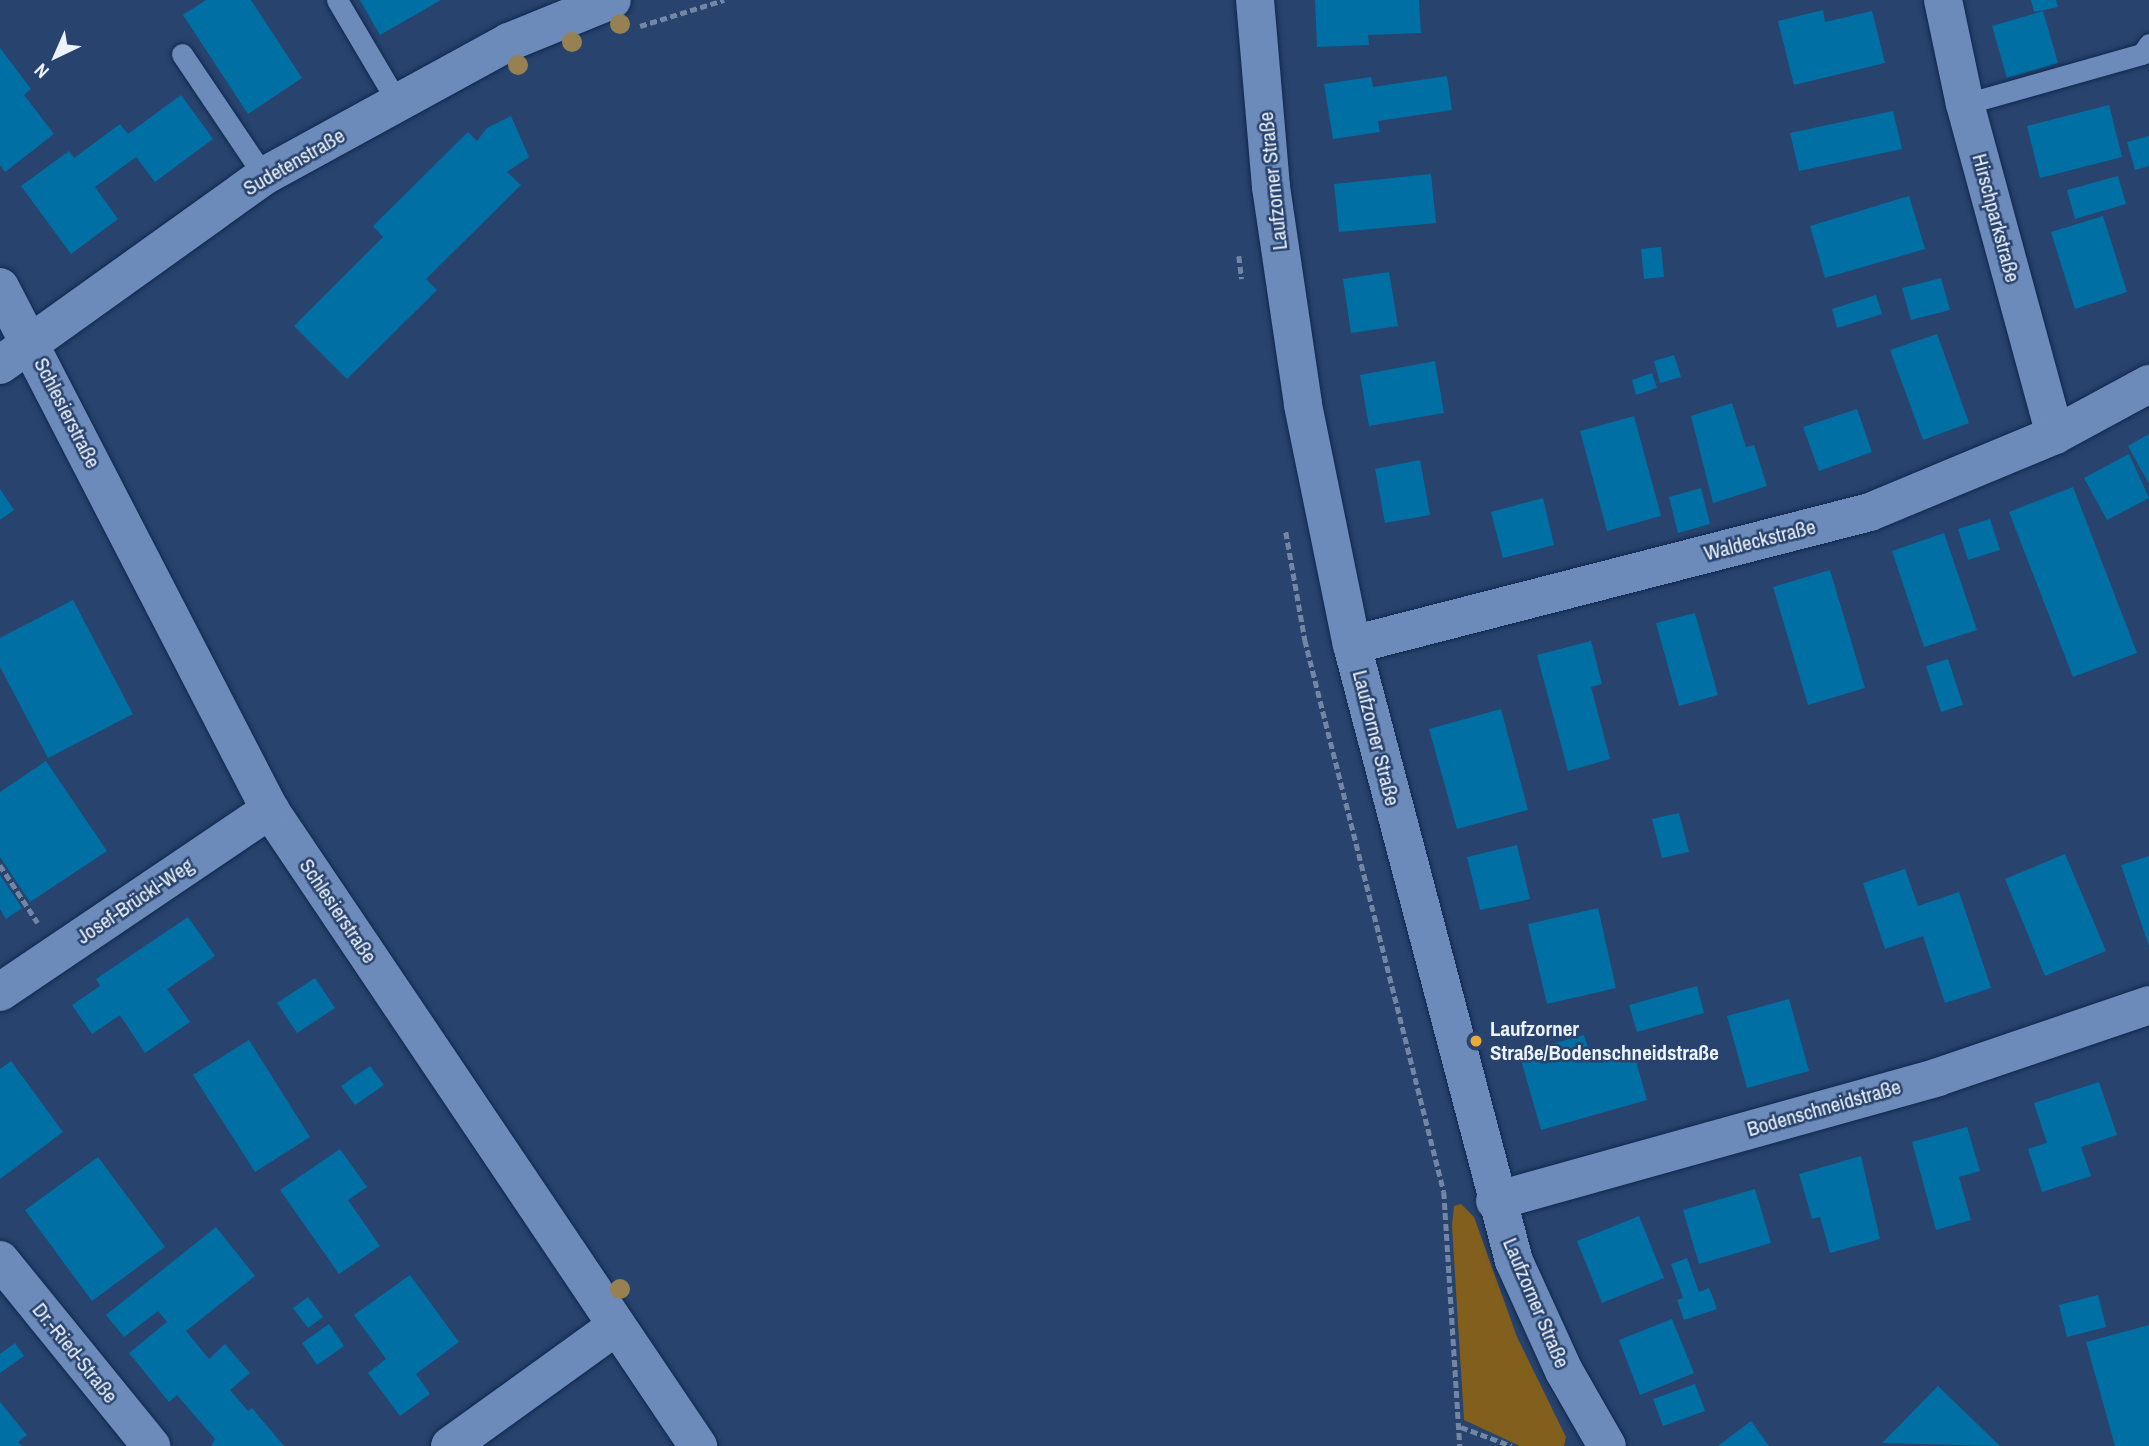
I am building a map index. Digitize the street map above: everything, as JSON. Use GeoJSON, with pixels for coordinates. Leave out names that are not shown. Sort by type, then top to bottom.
{"type":"FeatureCollection","features":[{"type":"Feature","properties":{"kind":"street","name":"Sudetenstraße"},"geometry":{"type":"LineString","coordinates":[[0,365],[264,176],[509,42],[611,0]]}},
{"type":"Feature","properties":{"kind":"street","name":"Laufzorner Straße"},"geometry":{"type":"LineString","coordinates":[[1255,0],[1271,187],[1303,405],[1352,645],[1495,1201],[1520,1274],[1564,1371],[1607,1446]]}},
{"type":"Feature","properties":{"kind":"street","name":"Hirschparkstraße"},"geometry":{"type":"LineString","coordinates":[[1943,0],[1965,104],[2055,435]]}},
{"type":"Feature","properties":{"kind":"street","name":"Schlesierstraße"},"geometry":{"type":"LineString","coordinates":[[0,287],[270,810],[698,1446]]}},
{"type":"Feature","properties":{"kind":"street","name":"Waldeckstraße"},"geometry":{"type":"LineString","coordinates":[[1352,645],[1870,512],[2055,435],[2149,384]]}},
{"type":"Feature","properties":{"kind":"street","name":"Josef-Brückl-Weg"},"geometry":{"type":"LineString","coordinates":[[0,992],[270,810]]}},
{"type":"Feature","properties":{"kind":"street","name":"Bodenschneidstraße"},"geometry":{"type":"LineString","coordinates":[[1495,1201],[1938,1077],[2149,1005]]}},
{"type":"Feature","properties":{"kind":"street","name":"Dr.-Ried-Straße"},"geometry":{"type":"LineString","coordinates":[[0,1260],[151,1446]]}},
{"type":"Feature","properties":{"kind":"street"},"geometry":{"type":"LineString","coordinates":[[450,1446],[615,1326]]}},
{"type":"Feature","properties":{"kind":"lane"},"geometry":{"type":"LineString","coordinates":[[337,0],[398,103]]}},
{"type":"Feature","properties":{"kind":"lane"},"geometry":{"type":"LineString","coordinates":[[1965,104],[2141,54],[2149,44]]}},
{"type":"Feature","properties":{"kind":"lane"},"geometry":{"type":"LineString","coordinates":[[183,54],[264,176]]}},
{"type":"Feature","properties":{"kind":"path"},"geometry":{"type":"LineString","coordinates":[[637,28],[724,0]]}},
{"type":"Feature","properties":{"kind":"path"},"geometry":{"type":"LineString","coordinates":[[0,865],[58,953]]}},
{"type":"Feature","properties":{"kind":"path"},"geometry":{"type":"LineString","coordinates":[[1461,1427],[1512,1446]]}},
{"type":"Feature","properties":{"kind":"shaded area"},"geometry":{"type":"Polygon","coordinates":[[[1461,1204],[1474,1217],[1517,1337],[1566,1437],[1564,1446],[1520,1446],[1464,1420],[1452,1226],[1454,1206],[1461,1204]]]}},
{"type":"Feature","properties":{"kind":"building"},"geometry":{"type":"Polygon","coordinates":[[[206,0],[251,0],[302,78],[248,114],[183,15],[206,0]]]}},
{"type":"Feature","properties":{"kind":"building"},"geometry":{"type":"Polygon","coordinates":[[[360,0],[441,0],[380,35],[360,0]]]}},
{"type":"Feature","properties":{"kind":"building"},"geometry":{"type":"Polygon","coordinates":[[[1315,0],[1419,0],[1421,33],[1368,35],[1369,45],[1317,47],[1315,0]]]}},
{"type":"Feature","properties":{"kind":"building"},"geometry":{"type":"Polygon","coordinates":[[[2031,0],[2056,0],[2058,7],[2034,12],[2031,0]]]}},
{"type":"Feature","properties":{"kind":"building"},"geometry":{"type":"Polygon","coordinates":[[[1823,10],[1825,22],[1872,11],[1885,63],[1794,85],[1778,21],[1823,10]]]}},
{"type":"Feature","properties":{"kind":"building"},"geometry":{"type":"Polygon","coordinates":[[[2043,11],[2058,63],[2007,78],[1992,26],[2043,11]]]}},
{"type":"Feature","properties":{"kind":"building"},"geometry":{"type":"Polygon","coordinates":[[[0,48],[31,89],[24,95],[54,134],[5,172],[0,165],[0,48]]]}},
{"type":"Feature","properties":{"kind":"building"},"geometry":{"type":"Polygon","coordinates":[[[1447,76],[1452,110],[1378,121],[1380,132],[1333,139],[1324,84],[1371,77],[1373,87],[1447,76]]]}},
{"type":"Feature","properties":{"kind":"building"},"geometry":{"type":"Polygon","coordinates":[[[181,95],[213,139],[155,182],[136,157],[95,187],[118,219],[71,254],[21,186],[69,151],[74,158],[120,124],[128,134],[181,95]]]}},
{"type":"Feature","properties":{"kind":"building"},"geometry":{"type":"Polygon","coordinates":[[[2109,105],[2122,157],[2040,178],[2027,126],[2109,105]]]}},
{"type":"Feature","properties":{"kind":"building"},"geometry":{"type":"Polygon","coordinates":[[[1893,111],[1902,149],[1799,171],[1790,133],[1893,111]]]}},
{"type":"Feature","properties":{"kind":"building"},"geometry":{"type":"Polygon","coordinates":[[[511,116],[529,157],[507,172],[521,185],[426,279],[437,290],[347,379],[294,326],[383,237],[373,226],[468,132],[477,141],[487,128],[511,116]]]}},
{"type":"Feature","properties":{"kind":"building"},"geometry":{"type":"Polygon","coordinates":[[[2149,136],[2149,166],[2135,170],[2127,142],[2149,136]]]}},
{"type":"Feature","properties":{"kind":"building"},"geometry":{"type":"Polygon","coordinates":[[[1431,174],[1436,223],[1339,232],[1334,184],[1431,174]]]}},
{"type":"Feature","properties":{"kind":"building"},"geometry":{"type":"Polygon","coordinates":[[[2118,176],[2126,204],[2075,219],[2067,190],[2118,176]]]}},
{"type":"Feature","properties":{"kind":"building"},"geometry":{"type":"Polygon","coordinates":[[[1909,196],[1925,249],[1825,278],[1810,226],[1909,196]]]}},
{"type":"Feature","properties":{"kind":"building"},"geometry":{"type":"Polygon","coordinates":[[[2103,216],[2127,292],[2075,309],[2051,232],[2103,216]]]}},
{"type":"Feature","properties":{"kind":"building"},"geometry":{"type":"Polygon","coordinates":[[[1661,247],[1664,277],[1644,279],[1641,249],[1661,247]]]}},
{"type":"Feature","properties":{"kind":"building"},"geometry":{"type":"Polygon","coordinates":[[[1389,272],[1398,326],[1351,333],[1343,279],[1389,272]]]}},
{"type":"Feature","properties":{"kind":"building"},"geometry":{"type":"Polygon","coordinates":[[[1941,278],[1950,310],[1911,320],[1902,288],[1941,278]]]}},
{"type":"Feature","properties":{"kind":"building"},"geometry":{"type":"Polygon","coordinates":[[[1876,295],[1882,314],[1837,328],[1832,309],[1876,295]]]}},
{"type":"Feature","properties":{"kind":"building"},"geometry":{"type":"Polygon","coordinates":[[[1937,334],[1969,423],[1923,440],[1890,350],[1937,334]]]}},
{"type":"Feature","properties":{"kind":"building"},"geometry":{"type":"Polygon","coordinates":[[[1674,355],[1681,377],[1660,383],[1654,361],[1674,355]]]}},
{"type":"Feature","properties":{"kind":"building"},"geometry":{"type":"Polygon","coordinates":[[[1435,361],[1444,413],[1369,426],[1360,375],[1435,361]]]}},
{"type":"Feature","properties":{"kind":"building"},"geometry":{"type":"Polygon","coordinates":[[[1652,373],[1657,388],[1636,395],[1632,380],[1652,373]]]}},
{"type":"Feature","properties":{"kind":"building"},"geometry":{"type":"Polygon","coordinates":[[[1732,403],[1746,447],[1754,445],[1767,486],[1713,503],[1691,416],[1732,403]]]}},
{"type":"Feature","properties":{"kind":"building"},"geometry":{"type":"Polygon","coordinates":[[[1857,409],[1872,452],[1819,471],[1803,427],[1857,409]]]}},
{"type":"Feature","properties":{"kind":"building"},"geometry":{"type":"Polygon","coordinates":[[[1634,416],[1661,516],[1607,531],[1580,431],[1634,416]]]}},
{"type":"Feature","properties":{"kind":"building"},"geometry":{"type":"Polygon","coordinates":[[[2149,434],[2149,484],[2128,446],[2149,434]]]}},
{"type":"Feature","properties":{"kind":"building"},"geometry":{"type":"Polygon","coordinates":[[[2129,454],[2149,498],[2107,520],[2084,478],[2129,454]]]}},
{"type":"Feature","properties":{"kind":"building"},"geometry":{"type":"Polygon","coordinates":[[[1420,460],[1430,515],[1385,523],[1375,469],[1420,460]]]}},
{"type":"Feature","properties":{"kind":"building"},"geometry":{"type":"Polygon","coordinates":[[[2073,487],[2137,653],[2073,677],[2009,512],[2073,487]]]}},
{"type":"Feature","properties":{"kind":"building"},"geometry":{"type":"Polygon","coordinates":[[[1701,488],[1710,524],[1678,533],[1669,497],[1701,488]]]}},
{"type":"Feature","properties":{"kind":"building"},"geometry":{"type":"Polygon","coordinates":[[[0,489],[14,510],[0,520],[0,489]]]}},
{"type":"Feature","properties":{"kind":"building"},"geometry":{"type":"Polygon","coordinates":[[[1543,498],[1554,545],[1503,558],[1491,512],[1543,498]]]}},
{"type":"Feature","properties":{"kind":"building"},"geometry":{"type":"Polygon","coordinates":[[[1990,519],[2000,550],[1968,560],[1958,529],[1990,519]]]}},
{"type":"Feature","properties":{"kind":"building"},"geometry":{"type":"Polygon","coordinates":[[[1944,533],[1977,630],[1924,647],[1892,551],[1944,533]]]}},
{"type":"Feature","properties":{"kind":"building"},"geometry":{"type":"Polygon","coordinates":[[[1830,570],[1865,688],[1808,705],[1773,587],[1830,570]]]}},
{"type":"Feature","properties":{"kind":"building"},"geometry":{"type":"Polygon","coordinates":[[[73,600],[133,714],[48,758],[0,667],[0,638],[73,600]]]}},
{"type":"Feature","properties":{"kind":"building"},"geometry":{"type":"Polygon","coordinates":[[[1695,613],[1718,695],[1679,706],[1656,623],[1695,613]]]}},
{"type":"Feature","properties":{"kind":"building"},"geometry":{"type":"Polygon","coordinates":[[[1591,641],[1602,684],[1591,687],[1610,759],[1568,771],[1537,655],[1591,641]]]}},
{"type":"Feature","properties":{"kind":"building"},"geometry":{"type":"Polygon","coordinates":[[[1948,659],[1963,705],[1941,712],[1926,666],[1948,659]]]}},
{"type":"Feature","properties":{"kind":"building"},"geometry":{"type":"Polygon","coordinates":[[[1501,709],[1528,810],[1457,829],[1429,729],[1501,709]]]}},
{"type":"Feature","properties":{"kind":"building"},"geometry":{"type":"Polygon","coordinates":[[[46,761],[107,851],[30,902],[0,857],[0,792],[46,761]]]}},
{"type":"Feature","properties":{"kind":"building"},"geometry":{"type":"Polygon","coordinates":[[[1679,813],[1689,852],[1662,858],[1652,819],[1679,813]]]}},
{"type":"Feature","properties":{"kind":"building"},"geometry":{"type":"Polygon","coordinates":[[[1517,845],[1530,899],[1480,910],[1467,857],[1517,845]]]}},
{"type":"Feature","properties":{"kind":"building"},"geometry":{"type":"Polygon","coordinates":[[[2065,854],[2106,951],[2045,976],[2005,879],[2065,854]]]}},
{"type":"Feature","properties":{"kind":"building"},"geometry":{"type":"Polygon","coordinates":[[[2149,856],[2149,946],[2121,865],[2149,856]]]}},
{"type":"Feature","properties":{"kind":"building"},"geometry":{"type":"Polygon","coordinates":[[[1905,869],[1918,906],[1959,892],[1991,988],[1945,1003],[1923,936],[1885,949],[1863,883],[1905,869]]]}},
{"type":"Feature","properties":{"kind":"building"},"geometry":{"type":"Polygon","coordinates":[[[0,875],[22,908],[6,919],[0,909],[0,875]]]}},
{"type":"Feature","properties":{"kind":"building"},"geometry":{"type":"Polygon","coordinates":[[[1598,908],[1616,988],[1547,1004],[1528,924],[1598,908]]]}},
{"type":"Feature","properties":{"kind":"building"},"geometry":{"type":"Polygon","coordinates":[[[188,917],[215,956],[167,989],[190,1022],[145,1053],[120,1015],[92,1034],[72,1005],[100,986],[96,979],[188,917]]]}},
{"type":"Feature","properties":{"kind":"building"},"geometry":{"type":"Polygon","coordinates":[[[315,978],[335,1008],[297,1033],[277,1003],[315,978]]]}},
{"type":"Feature","properties":{"kind":"building"},"geometry":{"type":"Polygon","coordinates":[[[1697,986],[1704,1013],[1637,1032],[1629,1005],[1697,986]]]}},
{"type":"Feature","properties":{"kind":"building"},"geometry":{"type":"Polygon","coordinates":[[[1789,999],[1809,1071],[1747,1088],[1727,1016],[1789,999]]]}},
{"type":"Feature","properties":{"kind":"building"},"geometry":{"type":"Polygon","coordinates":[[[1584,1035],[1592,1062],[1633,1051],[1647,1100],[1541,1130],[1519,1053],[1584,1035]]]}},
{"type":"Feature","properties":{"kind":"building"},"geometry":{"type":"Polygon","coordinates":[[[249,1040],[310,1137],[255,1172],[193,1075],[249,1040]]]}},
{"type":"Feature","properties":{"kind":"building"},"geometry":{"type":"Polygon","coordinates":[[[11,1061],[63,1132],[0,1179],[0,1069],[11,1061]]]}},
{"type":"Feature","properties":{"kind":"building"},"geometry":{"type":"Polygon","coordinates":[[[370,1066],[384,1085],[355,1105],[341,1086],[370,1066]]]}},
{"type":"Feature","properties":{"kind":"building"},"geometry":{"type":"Polygon","coordinates":[[[2099,1082],[2117,1135],[2081,1147],[2091,1176],[2042,1192],[2028,1149],[2047,1143],[2034,1103],[2099,1082]]]}},
{"type":"Feature","properties":{"kind":"building"},"geometry":{"type":"Polygon","coordinates":[[[1967,1127],[1980,1171],[1959,1177],[1971,1220],[1936,1230],[1912,1142],[1967,1127]]]}},
{"type":"Feature","properties":{"kind":"building"},"geometry":{"type":"Polygon","coordinates":[[[340,1149],[367,1187],[348,1200],[380,1246],[339,1274],[280,1190],[340,1149]]]}},
{"type":"Feature","properties":{"kind":"building"},"geometry":{"type":"Polygon","coordinates":[[[1861,1156],[1880,1239],[1830,1253],[1820,1217],[1812,1219],[1799,1174],[1861,1156]]]}},
{"type":"Feature","properties":{"kind":"building"},"geometry":{"type":"Polygon","coordinates":[[[98,1157],[165,1247],[92,1301],[25,1210],[98,1157]]]}},
{"type":"Feature","properties":{"kind":"building"},"geometry":{"type":"Polygon","coordinates":[[[1755,1189],[1771,1243],[1699,1264],[1683,1210],[1755,1189]]]}},
{"type":"Feature","properties":{"kind":"building"},"geometry":{"type":"Polygon","coordinates":[[[1639,1216],[1664,1278],[1602,1303],[1577,1241],[1639,1216]]]}},
{"type":"Feature","properties":{"kind":"building"},"geometry":{"type":"Polygon","coordinates":[[[216,1227],[255,1276],[186,1331],[209,1359],[225,1344],[250,1373],[230,1390],[248,1411],[252,1408],[284,1446],[211,1446],[215,1439],[177,1395],[169,1402],[129,1353],[167,1322],[158,1311],[124,1337],[106,1315],[216,1227]]]}},
{"type":"Feature","properties":{"kind":"building"},"geometry":{"type":"Polygon","coordinates":[[[1687,1258],[1699,1292],[1709,1288],[1717,1309],[1684,1320],[1677,1300],[1683,1298],[1671,1264],[1687,1258]]]}},
{"type":"Feature","properties":{"kind":"building"},"geometry":{"type":"Polygon","coordinates":[[[410,1275],[459,1342],[416,1374],[430,1394],[400,1416],[368,1373],[386,1359],[354,1315],[410,1275]]]}},
{"type":"Feature","properties":{"kind":"building"},"geometry":{"type":"Polygon","coordinates":[[[2098,1295],[2106,1327],[2067,1337],[2059,1305],[2098,1295]]]}},
{"type":"Feature","properties":{"kind":"building"},"geometry":{"type":"Polygon","coordinates":[[[308,1297],[323,1317],[308,1328],[293,1308],[308,1297]]]}},
{"type":"Feature","properties":{"kind":"building"},"geometry":{"type":"Polygon","coordinates":[[[1672,1319],[1694,1373],[1640,1395],[1619,1340],[1672,1319]]]}},
{"type":"Feature","properties":{"kind":"building"},"geometry":{"type":"Polygon","coordinates":[[[329,1324],[344,1346],[317,1365],[302,1343],[329,1324]]]}},
{"type":"Feature","properties":{"kind":"building"},"geometry":{"type":"Polygon","coordinates":[[[2149,1325],[2149,1446],[2115,1446],[2086,1342],[2149,1325]]]}},
{"type":"Feature","properties":{"kind":"building"},"geometry":{"type":"Polygon","coordinates":[[[15,1343],[24,1356],[0,1373],[0,1354],[15,1343]]]}},
{"type":"Feature","properties":{"kind":"building"},"geometry":{"type":"Polygon","coordinates":[[[1695,1384],[1705,1411],[1663,1426],[1653,1399],[1695,1384]]]}},
{"type":"Feature","properties":{"kind":"building"},"geometry":{"type":"Polygon","coordinates":[[[1938,1386],[2000,1446],[1882,1443],[1938,1386]]]}},
{"type":"Feature","properties":{"kind":"building"},"geometry":{"type":"Polygon","coordinates":[[[0,1402],[27,1435],[18,1442],[22,1446],[0,1446],[0,1402]]]}},
{"type":"Feature","properties":{"kind":"building"},"geometry":{"type":"Polygon","coordinates":[[[1751,1421],[1769,1446],[1718,1446],[1751,1421]]]}},
{"type":"Feature","properties":{"kind":"place","name":"Laufzorner Straße/Bodenschneidstraße"},"geometry":{"type":"Point","coordinates":[1476,1041]}}]}
